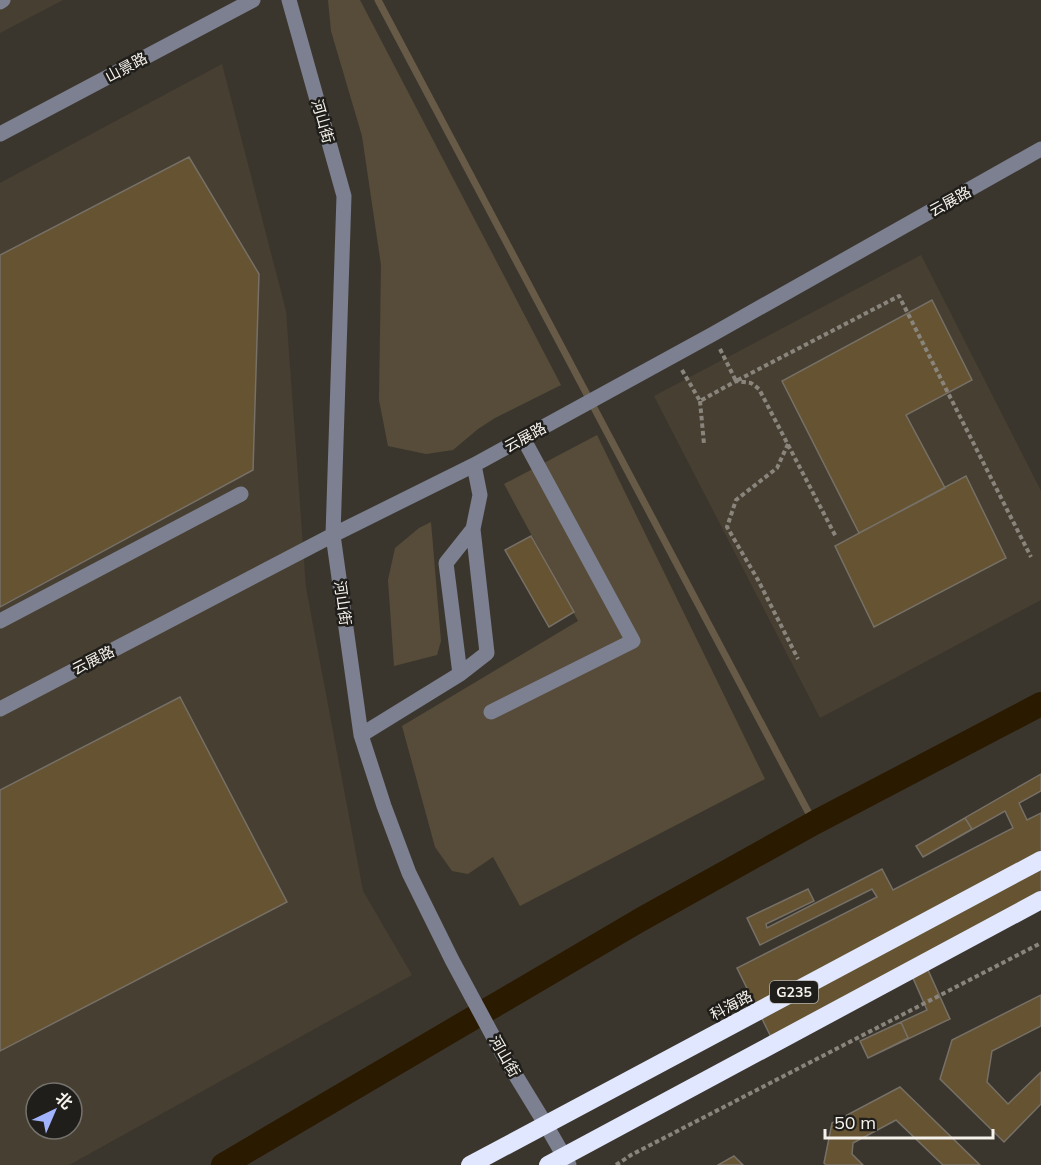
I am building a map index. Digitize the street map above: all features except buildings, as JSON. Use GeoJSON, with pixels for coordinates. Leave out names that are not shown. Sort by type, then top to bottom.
{"type":"FeatureCollection","features":[{"type":"Feature","properties":{"kind":"highway","name":"科海路"},"geometry":{"type":"LineString","coordinates":[[470,1165],[1041,860]]}},
{"type":"Feature","properties":{"kind":"highway","name":"G235"},"geometry":{"type":"LineString","coordinates":[[560,1162],[1041,900]]}},
{"type":"Feature","properties":{"kind":"street","name":"山景路"},"geometry":{"type":"LineString","coordinates":[[0,134],[253,0]]}},
{"type":"Feature","properties":{"kind":"street","name":"河山街"},"geometry":{"type":"LineString","coordinates":[[289,0],[344,196],[333,535],[361,735],[384,806],[410,873],[452,960],[502,1053],[546,1125],[560,1162]]}},
{"type":"Feature","properties":{"kind":"street","name":"云展路"},"geometry":{"type":"LineString","coordinates":[[0,709],[333,535],[474,465],[713,334],[1041,149]]}},
{"type":"Feature","properties":{"kind":"street"},"geometry":{"type":"LineString","coordinates":[[491,712],[633,640],[523,438]]}},
{"type":"Feature","properties":{"kind":"street"},"geometry":{"type":"LineString","coordinates":[[361,735],[460,674],[487,653],[473,529],[480,495],[474,465]]}},
{"type":"Feature","properties":{"kind":"street"},"geometry":{"type":"LineString","coordinates":[[0,621],[241,494]]}},
{"type":"Feature","properties":{"kind":"street"},"geometry":{"type":"LineString","coordinates":[[460,674],[446,563],[473,529]]}},
{"type":"Feature","properties":{"kind":"path"},"geometry":{"type":"LineString","coordinates":[[699,401],[899,296],[1031,556]]}},
{"type":"Feature","properties":{"kind":"path"},"geometry":{"type":"LineString","coordinates":[[713,334],[736,381]]}},
{"type":"Feature","properties":{"kind":"path"},"geometry":{"type":"LineString","coordinates":[[674,355],[699,401],[704,444]]}},
{"type":"Feature","properties":{"kind":"path"},"geometry":{"type":"LineString","coordinates":[[736,381],[751,383],[759,389],[836,537]]}},
{"type":"Feature","properties":{"kind":"path"},"geometry":{"type":"LineString","coordinates":[[788,444],[777,468],[736,500],[727,526],[798,658]]}},
{"type":"Feature","properties":{"kind":"path"},"geometry":{"type":"LineString","coordinates":[[616,1165],[631,1155],[1041,943]]}},
{"type":"Feature","properties":{"kind":"shaded area"},"geometry":{"type":"Polygon","coordinates":[[[0,0],[63,0],[0,33],[0,0]]]}},
{"type":"Feature","properties":{"kind":"shaded area"},"geometry":{"type":"Polygon","coordinates":[[[328,0],[360,0],[561,385],[495,418],[453,450],[426,454],[388,446],[379,400],[381,265],[362,136],[331,31],[328,0]]]}},
{"type":"Feature","properties":{"kind":"shaded area"},"geometry":{"type":"Polygon","coordinates":[[[222,64],[286,311],[306,588],[363,891],[412,975],[69,1165],[0,1165],[0,183],[222,64]]]}},
{"type":"Feature","properties":{"kind":"shaded area"},"geometry":{"type":"Polygon","coordinates":[[[921,255],[1041,491],[1041,600],[820,718],[654,396],[921,255]]]}},
{"type":"Feature","properties":{"kind":"shaded area"},"geometry":{"type":"Polygon","coordinates":[[[597,435],[765,779],[520,906],[493,857],[468,874],[452,871],[435,847],[402,726],[578,621],[504,484],[597,435]]]}},
{"type":"Feature","properties":{"kind":"shaded area"},"geometry":{"type":"Polygon","coordinates":[[[431,522],[441,641],[437,655],[394,666],[388,580],[395,548],[419,528],[431,522]]]}},
{"type":"Feature","properties":{"kind":"waterway"},"geometry":{"type":"LineString","coordinates":[[378,0],[814,823]]}},
{"type":"Feature","properties":{"kind":"waterway"},"geometry":{"type":"LineString","coordinates":[[223,1165],[640,920],[814,823],[1041,704]]}}]}
